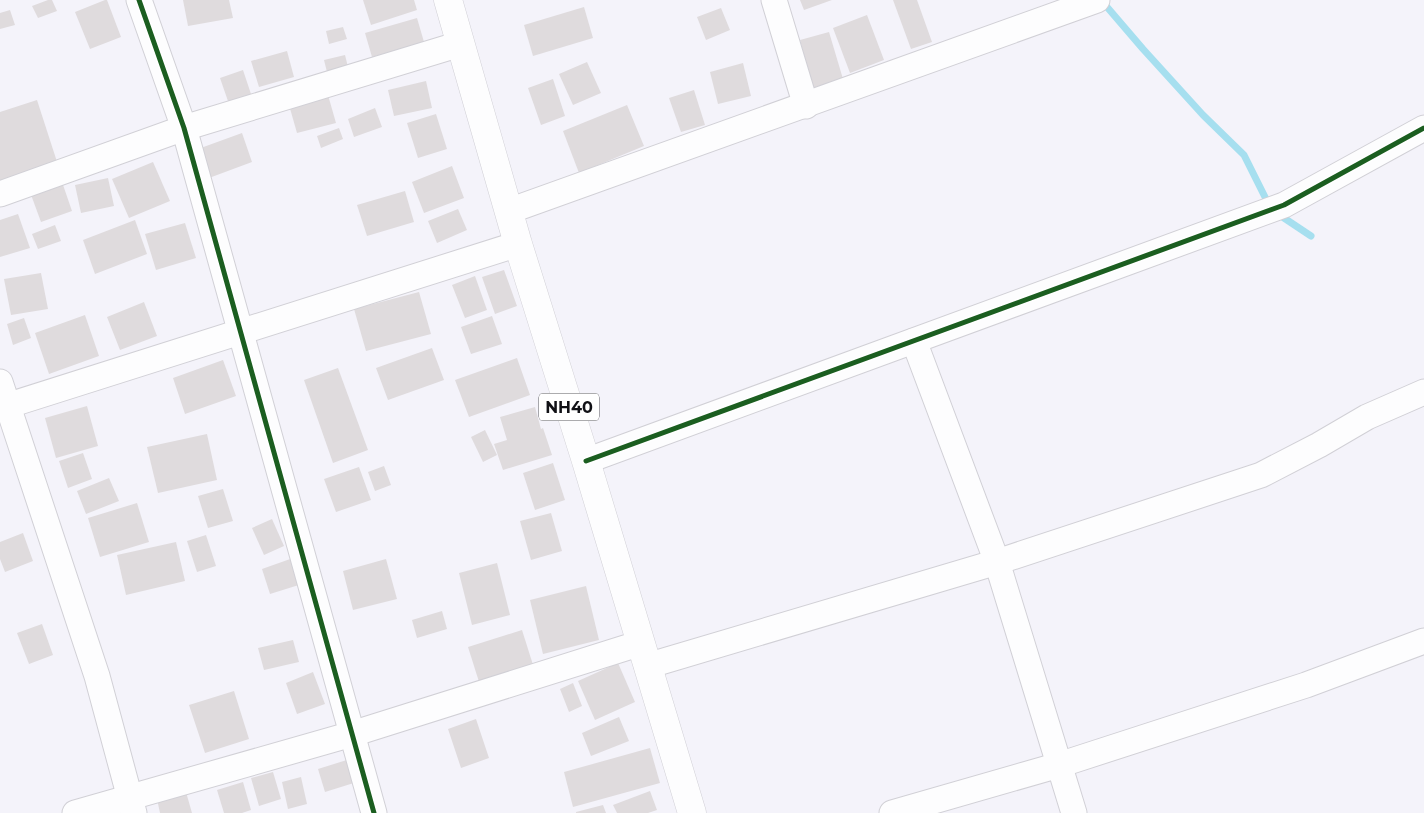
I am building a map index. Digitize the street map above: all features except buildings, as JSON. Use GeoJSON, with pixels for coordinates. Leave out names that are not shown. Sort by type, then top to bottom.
{"type":"FeatureCollection","features":[{"type":"Feature","properties":{"kind":"highway","name":"NH40"},"geometry":{"type":"LineString","coordinates":[[448,0],[518,244],[586,461],[692,813]]}},
{"type":"Feature","properties":{"kind":"street"},"geometry":{"type":"LineString","coordinates":[[139,0],[184,128],[374,813]]}},
{"type":"Feature","properties":{"kind":"street"},"geometry":{"type":"LineString","coordinates":[[774,0],[806,106]]}},
{"type":"Feature","properties":{"kind":"street"},"geometry":{"type":"LineString","coordinates":[[509,211],[806,106],[1088,3]]}},
{"type":"Feature","properties":{"kind":"street"},"geometry":{"type":"LineString","coordinates":[[0,194],[184,128],[460,44]]}},
{"type":"Feature","properties":{"kind":"street"},"geometry":{"type":"LineString","coordinates":[[586,461],[1284,205],[1424,128]]}},
{"type":"Feature","properties":{"kind":"street"},"geometry":{"type":"LineString","coordinates":[[4,407],[518,244]]}},
{"type":"Feature","properties":{"kind":"street"},"geometry":{"type":"LineString","coordinates":[[914,341],[997,562],[1074,813]]}},
{"type":"Feature","properties":{"kind":"street"},"geometry":{"type":"LineString","coordinates":[[0,382],[4,407],[97,676],[132,805]]}},
{"type":"Feature","properties":{"kind":"street"},"geometry":{"type":"LineString","coordinates":[[76,813],[132,805],[352,734],[644,654],[997,562],[1261,475],[1319,445],[1367,417],[1424,392]]}},
{"type":"Feature","properties":{"kind":"street"},"geometry":{"type":"LineString","coordinates":[[892,813],[1060,765],[1306,685],[1424,641]]}},
{"type":"Feature","properties":{"kind":"waterway"},"geometry":{"type":"LineString","coordinates":[[1101,0],[1203,115],[1244,155],[1269,205]]}},
{"type":"Feature","properties":{"kind":"waterway"},"geometry":{"type":"LineString","coordinates":[[1278,214],[1311,236]]}},
{"type":"Feature","properties":{"kind":"cycle path"},"geometry":{"type":"LineString","coordinates":[[139,0],[184,128],[374,813]]}},
{"type":"Feature","properties":{"kind":"cycle path"},"geometry":{"type":"LineString","coordinates":[[586,461],[1284,205],[1424,128]]}}]}
